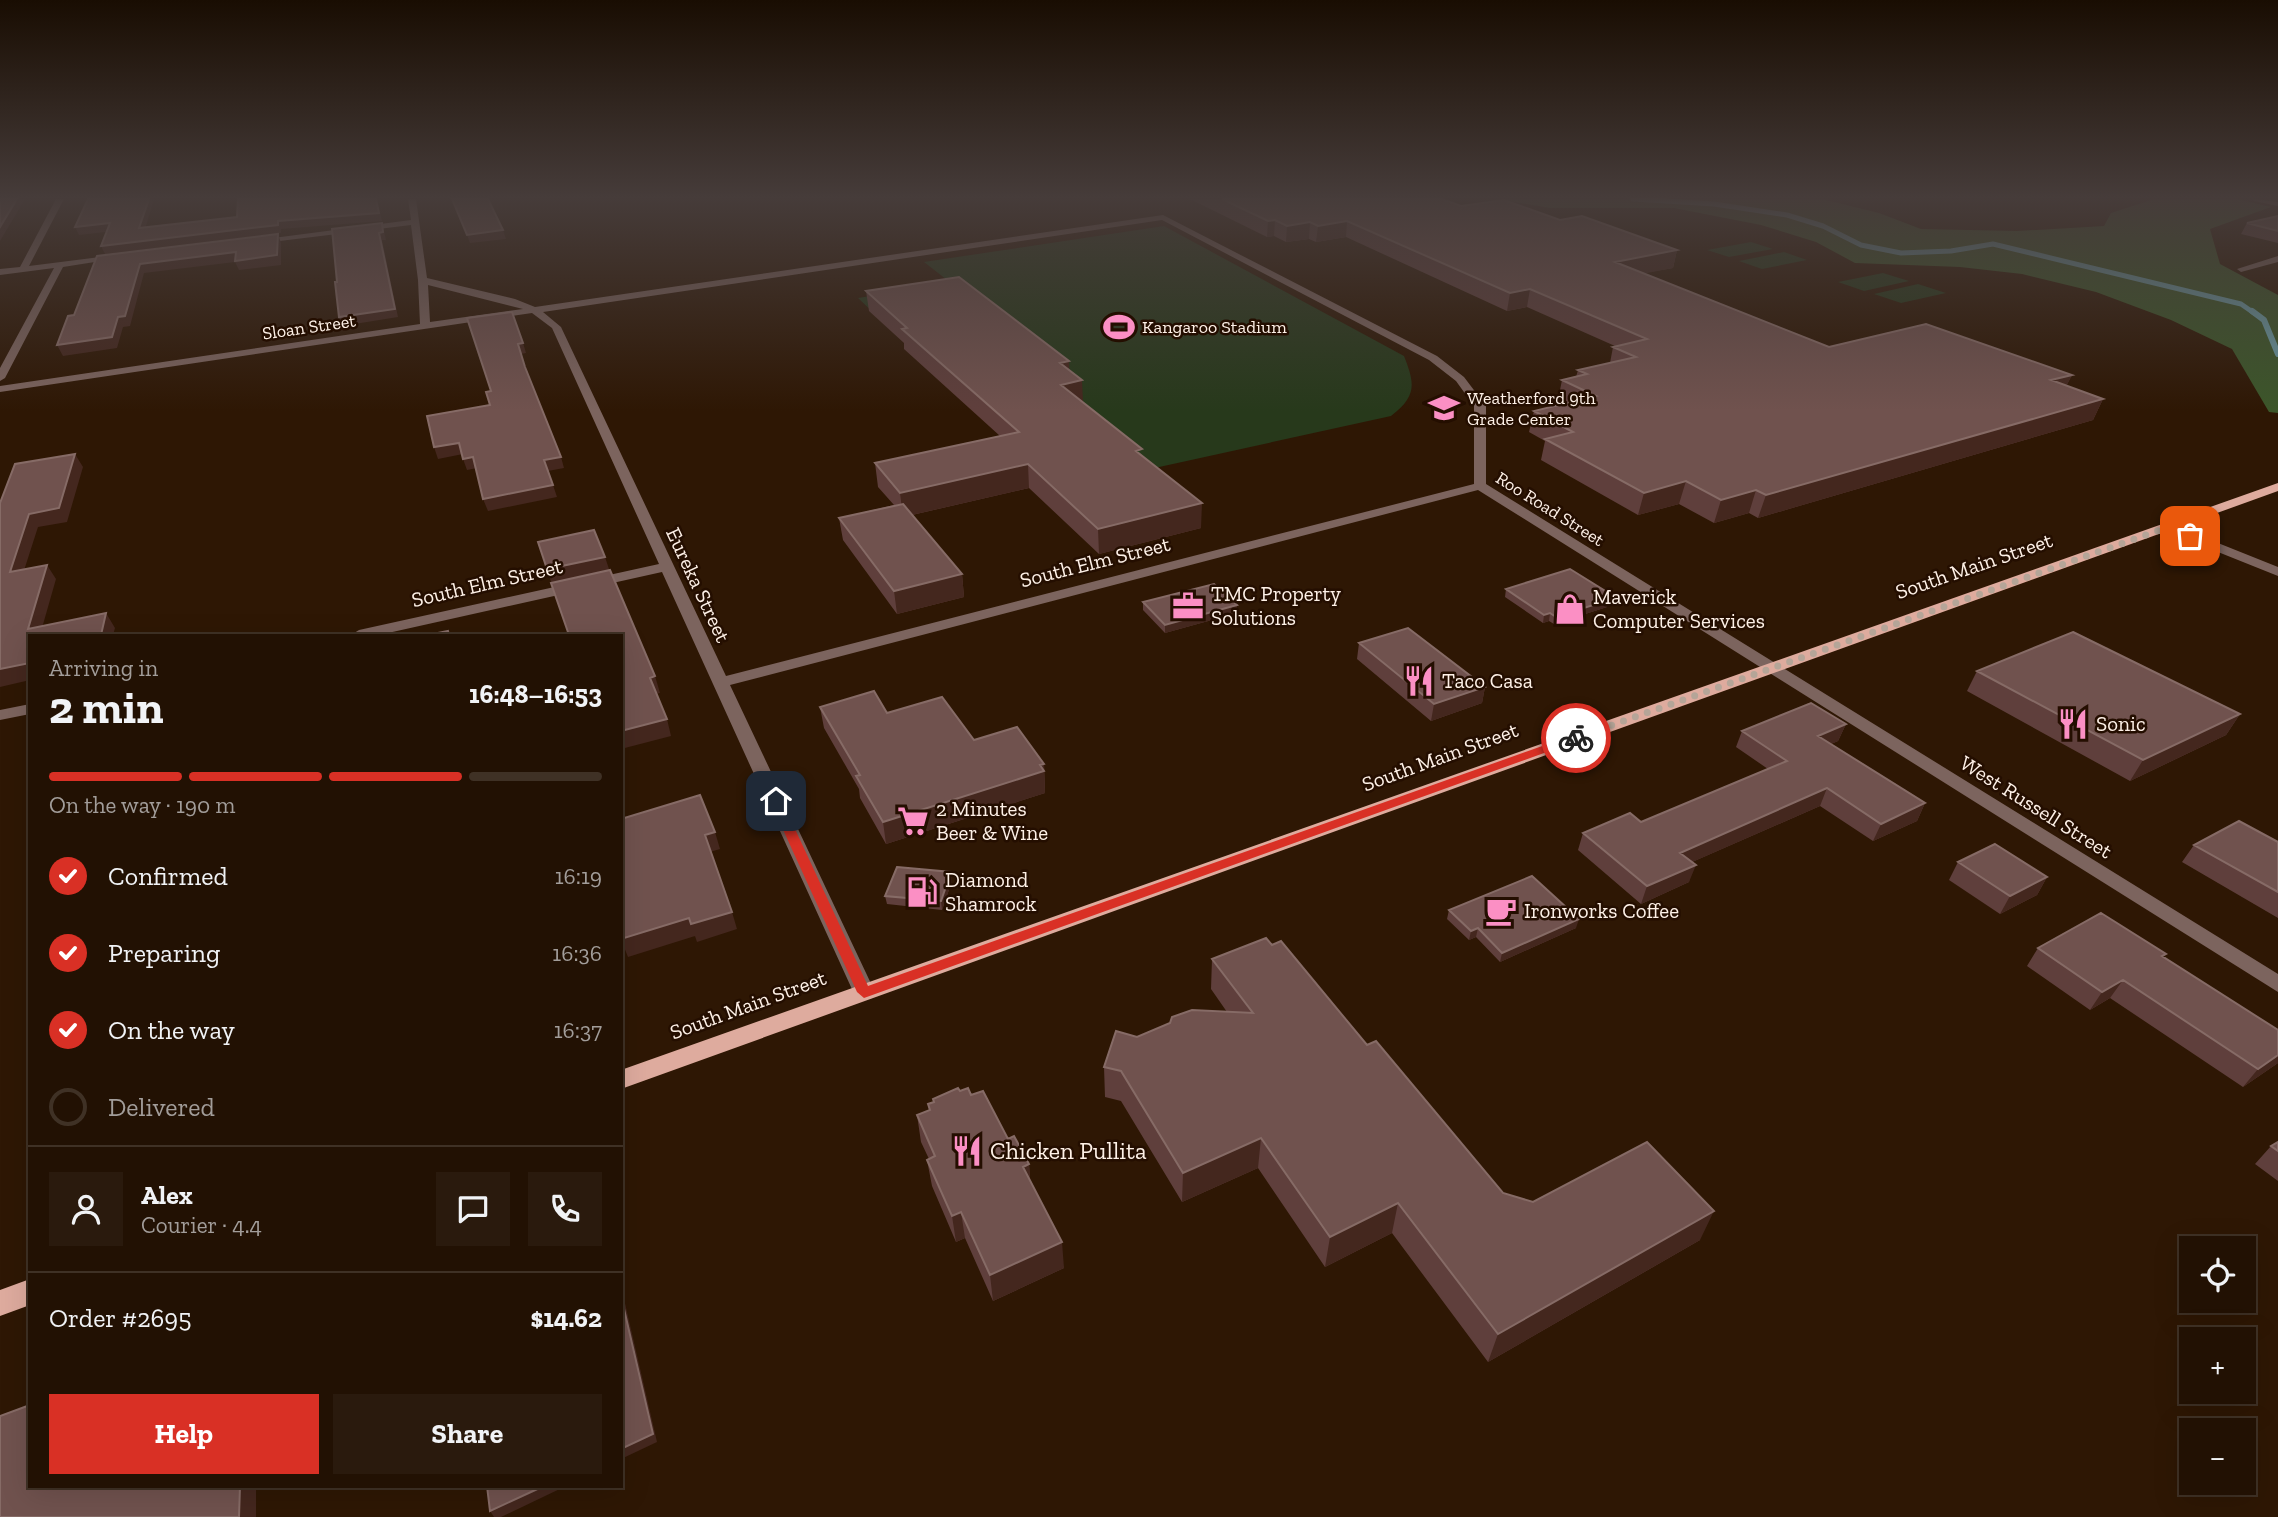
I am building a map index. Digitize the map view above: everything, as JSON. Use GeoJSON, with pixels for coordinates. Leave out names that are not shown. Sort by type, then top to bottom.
{"type":"FeatureCollection","features":[{"type":"Feature","properties":{"kind":"main road","name":"South Main Street"},"geometry":{"type":"LineString","coordinates":[[623,1079],[2278,487]]}},
{"type":"Feature","properties":{"kind":"main road"},"geometry":{"type":"LineString","coordinates":[[0,1303],[28,1293]]}},
{"type":"Feature","properties":{"kind":"street"},"geometry":{"type":"LineString","coordinates":[[0,378],[57,270]]}},
{"type":"Feature","properties":{"kind":"street"},"geometry":{"type":"LineString","coordinates":[[422,270],[425,326]]}},
{"type":"Feature","properties":{"kind":"street","name":"Sloan Street"},"geometry":{"type":"LineString","coordinates":[[0,389],[803,270]]}},
{"type":"Feature","properties":{"kind":"street","name":"Roo Road Street"},"geometry":{"type":"LineString","coordinates":[[1265,270],[1433,358],[1460,379],[1480,406],[1480,486],[1770,668]]}},
{"type":"Feature","properties":{"kind":"street","name":"Eureka Street"},"geometry":{"type":"LineString","coordinates":[[423,280],[440,288],[516,303],[543,313],[556,327],[864,992]]}},
{"type":"Feature","properties":{"kind":"street","name":"South Elm Street"},"geometry":{"type":"LineString","coordinates":[[721,682],[1480,486]]}},
{"type":"Feature","properties":{"kind":"street"},"geometry":{"type":"LineString","coordinates":[[2168,527],[2278,572]]}},
{"type":"Feature","properties":{"kind":"street","name":"South Elm Street"},"geometry":{"type":"LineString","coordinates":[[364,634],[666,567]]}},
{"type":"Feature","properties":{"kind":"street","name":"West Russell Street"},"geometry":{"type":"LineString","coordinates":[[1770,668],[2278,984]]}},
{"type":"Feature","properties":{"kind":"street"},"geometry":{"type":"LineString","coordinates":[[0,715],[28,709]]}},
{"type":"Feature","properties":{"kind":"green space","name":"Kangaroo Stadium"},"geometry":{"type":"Polygon","coordinates":[[[934,270],[1245,270],[1404,356],[1412,382],[1411,389],[1406,402],[1391,416],[1141,471],[1013,446],[858,298],[951,283],[934,270]]]}},
{"type":"Feature","properties":{"kind":"green space"},"geometry":{"type":"Polygon","coordinates":[[[1985,270],[2231,270],[2278,295],[2278,413],[2269,412],[2232,349],[2171,320],[2096,292],[2022,274],[1985,270]]]}},
{"type":"Feature","properties":{"kind":"green space"},"geometry":{"type":"Polygon","coordinates":[[[1883,273],[1909,281],[1864,291],[1838,282],[1883,273]]]}},
{"type":"Feature","properties":{"kind":"green space"},"geometry":{"type":"Polygon","coordinates":[[[1918,284],[1946,293],[1901,303],[1874,294],[1918,284]]]}},
{"type":"Feature","properties":{"kind":"building"},"geometry":{"type":"Polygon","coordinates":[[[92,270],[138,270],[125,316],[118,317],[112,337],[57,345],[68,316],[74,315],[92,270]]]}},
{"type":"Feature","properties":{"kind":"building"},"geometry":{"type":"Polygon","coordinates":[[[336,270],[387,270],[395,309],[339,317],[336,270]]]}},
{"type":"Feature","properties":{"kind":"building"},"geometry":{"type":"Polygon","coordinates":[[[1457,270],[1635,270],[1829,347],[1926,324],[2072,375],[2051,380],[2103,399],[1766,495],[1756,490],[1721,500],[1686,481],[1644,493],[1545,439],[1573,432],[1534,411],[1596,396],[1562,380],[1587,374],[1578,370],[1636,357],[1613,347],[1647,339],[1530,289],[1510,293],[1457,270]]]}},
{"type":"Feature","properties":{"kind":"building"},"geometry":{"type":"Polygon","coordinates":[[[959,277],[1069,361],[1060,363],[1082,380],[1061,385],[1142,449],[1136,451],[1202,503],[1098,529],[1028,464],[900,493],[875,463],[1019,432],[902,329],[907,328],[866,291],[959,277]]]}},
{"type":"Feature","properties":{"kind":"building"},"geometry":{"type":"Polygon","coordinates":[[[512,312],[523,343],[518,344],[525,367],[561,457],[544,460],[553,485],[483,499],[473,457],[463,459],[459,443],[434,447],[427,416],[490,405],[486,392],[491,391],[467,318],[512,312]]]}},
{"type":"Feature","properties":{"kind":"building"},"geometry":{"type":"Polygon","coordinates":[[[75,454],[59,508],[29,514],[10,572],[47,565],[28,629],[106,613],[101,634],[28,634],[28,663],[0,669],[0,503],[15,464],[75,454]]]}},
{"type":"Feature","properties":{"kind":"building"},"geometry":{"type":"Polygon","coordinates":[[[903,504],[962,574],[894,591],[839,518],[903,504]]]}},
{"type":"Feature","properties":{"kind":"building"},"geometry":{"type":"Polygon","coordinates":[[[594,530],[605,557],[547,569],[538,542],[594,530]]]}},
{"type":"Feature","properties":{"kind":"building"},"geometry":{"type":"Polygon","coordinates":[[[1570,569],[1610,594],[1603,596],[1609,600],[1556,617],[1550,613],[1544,615],[1506,589],[1570,569]]]}},
{"type":"Feature","properties":{"kind":"building"},"geometry":{"type":"Polygon","coordinates":[[[610,570],[655,676],[650,678],[667,719],[623,730],[623,634],[569,634],[551,583],[610,570]]]}},
{"type":"Feature","properties":{"kind":"building"},"geometry":{"type":"Polygon","coordinates":[[[1214,584],[1237,605],[1165,625],[1143,602],[1214,584]]]}},
{"type":"Feature","properties":{"kind":"building"},"geometry":{"type":"Polygon","coordinates":[[[1408,628],[1485,687],[1434,704],[1359,643],[1408,628]]]}},
{"type":"Feature","properties":{"kind":"building"},"geometry":{"type":"Polygon","coordinates":[[[2073,632],[2240,714],[2143,760],[1977,671],[2073,632]]]}},
{"type":"Feature","properties":{"kind":"building"},"geometry":{"type":"Polygon","coordinates":[[[874,691],[887,713],[942,697],[974,740],[1017,727],[1044,764],[1040,765],[1044,771],[883,822],[856,776],[860,775],[820,707],[874,691]]]}},
{"type":"Feature","properties":{"kind":"building"},"geometry":{"type":"Polygon","coordinates":[[[1811,703],[1846,724],[1818,736],[1925,803],[1881,824],[1827,788],[1680,853],[1696,865],[1647,886],[1583,833],[1630,813],[1641,822],[1787,761],[1742,731],[1811,703]]]}},
{"type":"Feature","properties":{"kind":"building"},"geometry":{"type":"Polygon","coordinates":[[[700,795],[715,832],[705,835],[732,912],[691,924],[689,918],[623,938],[623,818],[700,795]]]}},
{"type":"Feature","properties":{"kind":"building"},"geometry":{"type":"Polygon","coordinates":[[[2239,821],[2278,842],[2278,892],[2194,845],[2239,821]]]}},
{"type":"Feature","properties":{"kind":"building"},"geometry":{"type":"Polygon","coordinates":[[[1995,844],[2047,877],[2010,896],[1958,862],[1995,844]]]}},
{"type":"Feature","properties":{"kind":"building"},"geometry":{"type":"Polygon","coordinates":[[[897,867],[951,872],[941,901],[885,896],[897,867]]]}},
{"type":"Feature","properties":{"kind":"building"},"geometry":{"type":"Polygon","coordinates":[[[1532,876],[1579,919],[1502,953],[1478,928],[1471,931],[1449,910],[1532,876]]]}},
{"type":"Feature","properties":{"kind":"building"},"geometry":{"type":"Polygon","coordinates":[[[2101,913],[2166,954],[2162,956],[2278,1030],[2278,1055],[2258,1069],[2123,980],[2102,992],[2038,948],[2101,913]]]}},
{"type":"Feature","properties":{"kind":"building"},"geometry":{"type":"Polygon","coordinates":[[[1266,938],[1272,945],[1281,941],[1367,1045],[1376,1041],[1503,1193],[1533,1202],[1647,1142],[1714,1211],[1498,1334],[1398,1203],[1330,1237],[1261,1138],[1183,1173],[1121,1071],[1104,1067],[1116,1031],[1137,1037],[1170,1023],[1172,1017],[1192,1010],[1253,1013],[1212,959],[1266,938]]]}},
{"type":"Feature","properties":{"kind":"building"},"geometry":{"type":"Polygon","coordinates":[[[958,1088],[960,1091],[968,1088],[971,1095],[983,1091],[1008,1139],[1014,1136],[1029,1164],[1023,1167],[1062,1242],[990,1275],[961,1212],[952,1216],[927,1160],[935,1156],[917,1115],[930,1110],[928,1104],[934,1102],[933,1099],[958,1088]]]}},
{"type":"Feature","properties":{"kind":"building"},"geometry":{"type":"Polygon","coordinates":[[[2278,1142],[2278,1151],[2271,1146],[2278,1142]]]}},
{"type":"Feature","properties":{"kind":"building"},"geometry":{"type":"Polygon","coordinates":[[[623,1305],[653,1434],[623,1448],[623,1305]]]}},
{"type":"Feature","properties":{"kind":"building"},"geometry":{"type":"Polygon","coordinates":[[[28,1406],[28,1488],[240,1488],[239,1517],[0,1517],[0,1416],[28,1406]]]}},
{"type":"Feature","properties":{"kind":"building"},"geometry":{"type":"Polygon","coordinates":[[[487,1488],[540,1488],[490,1511],[487,1488]]]}},
{"type":"Feature","properties":{"kind":"waterway"},"geometry":{"type":"LineString","coordinates":[[2100,270],[2241,304],[2254,313]]}},
{"type":"Feature","properties":{"kind":"waterway"},"geometry":{"type":"LineString","coordinates":[[2252,311],[2264,320],[2278,354]]}},
{"type":"Feature","properties":{"kind":"way so far"},"geometry":{"type":"LineString","coordinates":[[1576,738],[2168,527],[2190,536]]}},
{"type":"Feature","properties":{"kind":"place","name":"Kangaroo Stadium"},"geometry":{"type":"Point","coordinates":[1119,327]}},
{"type":"Feature","properties":{"kind":"place","name":"Weatherford 9th Grade Center"},"geometry":{"type":"Point","coordinates":[1444,408]}},
{"type":"Feature","properties":{"kind":"place","name":"TMC Property Solutions"},"geometry":{"type":"Point","coordinates":[1188,606]}},
{"type":"Feature","properties":{"kind":"place","name":"Maverick Computer Services"},"geometry":{"type":"Point","coordinates":[1570,609]}},
{"type":"Feature","properties":{"kind":"place","name":"Taco Casa"},"geometry":{"type":"Point","coordinates":[1419,681]}},
{"type":"Feature","properties":{"kind":"place","name":"Sonic"},"geometry":{"type":"Point","coordinates":[2073,724]}},
{"type":"Feature","properties":{"kind":"place","name":"2 Minutes Beer & Wine"},"geometry":{"type":"Point","coordinates":[913,821]}},
{"type":"Feature","properties":{"kind":"place","name":"Diamond Shamrock"},"geometry":{"type":"Point","coordinates":[922,892]}},
{"type":"Feature","properties":{"kind":"place","name":"Ironworks Coffee"},"geometry":{"type":"Point","coordinates":[1501,911]}},
{"type":"Feature","properties":{"kind":"place","name":"Chicken Pullita"},"geometry":{"type":"Point","coordinates":[967,1151]}},
{"type":"Feature","properties":{"kind":"route"},"geometry":{"type":"LineString","coordinates":[[776,801],[864,992],[1576,738]]}}]}
